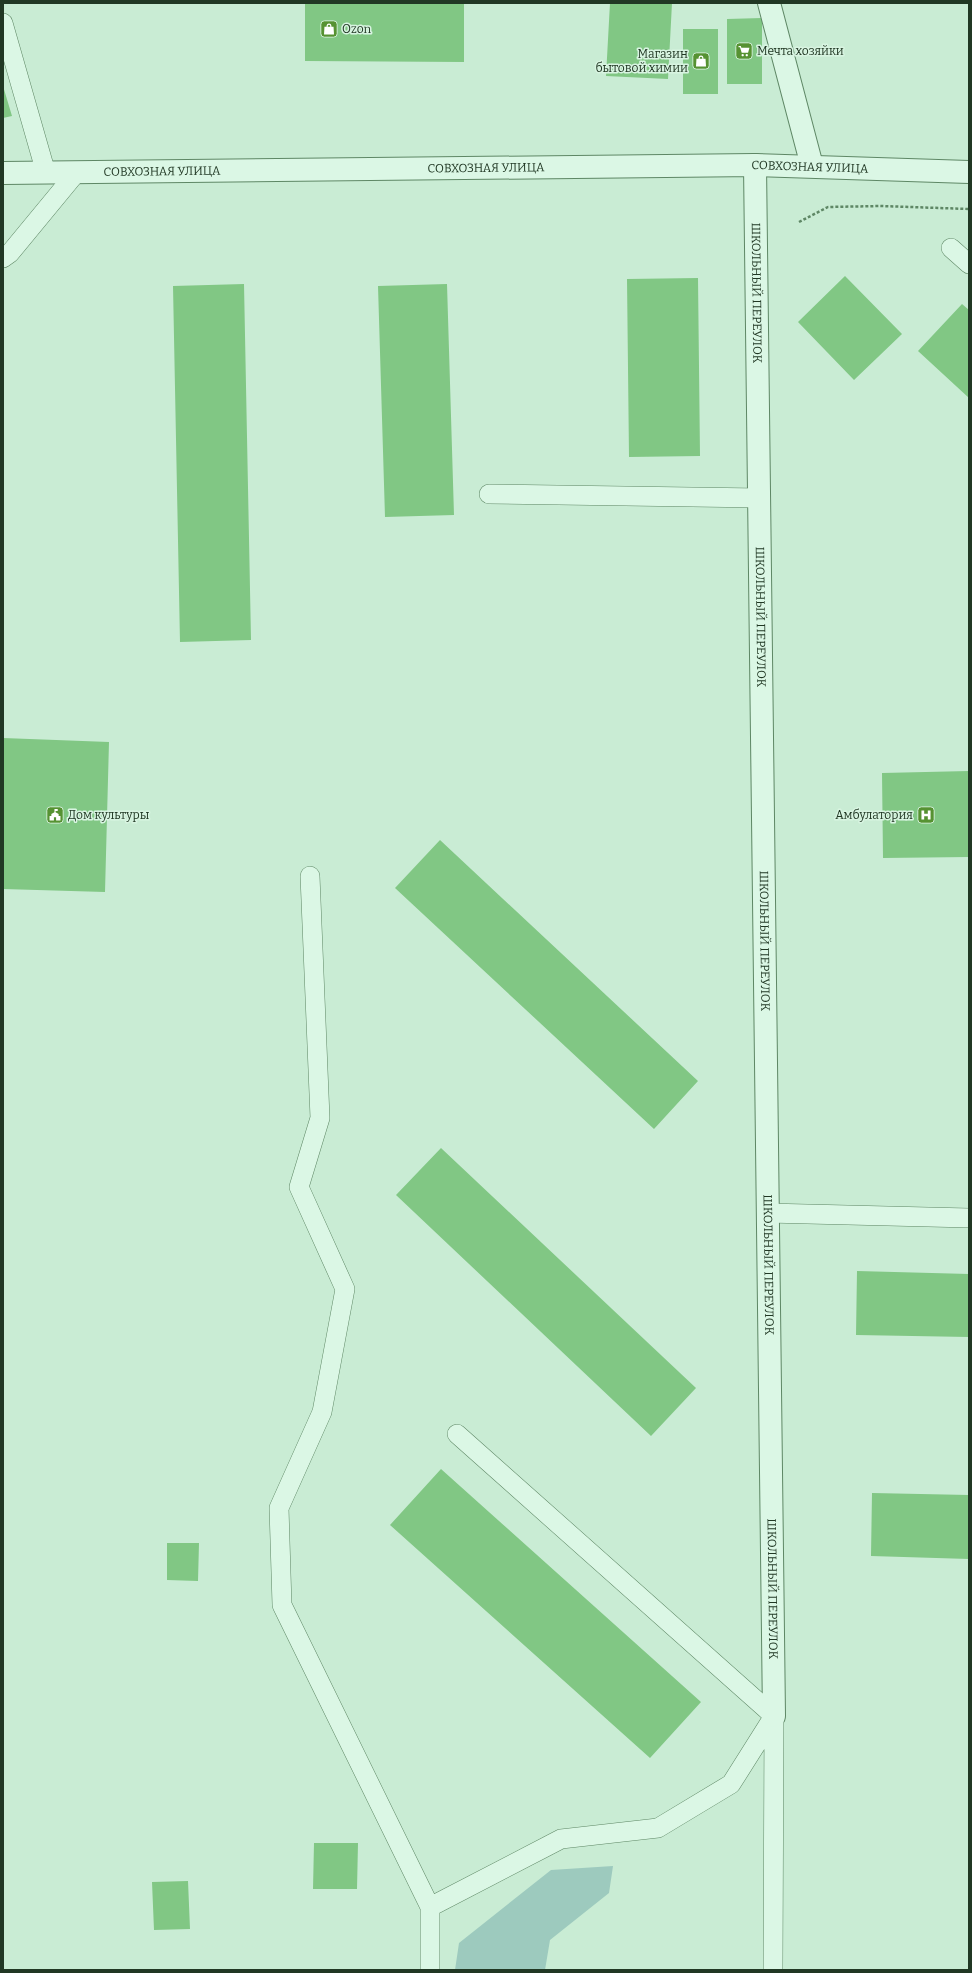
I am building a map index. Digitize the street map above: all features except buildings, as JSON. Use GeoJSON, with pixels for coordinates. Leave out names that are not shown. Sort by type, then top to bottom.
{"type":"FeatureCollection","features":[{"type":"Feature","properties":{"kind":"street"},"geometry":{"type":"LineString","coordinates":[[770,3],[812,166]]}},
{"type":"Feature","properties":{"kind":"street","name":"СОВХОЗНАЯ УЛИЦА"},"geometry":{"type":"LineString","coordinates":[[3,173],[755,165],[969,172]]}},
{"type":"Feature","properties":{"kind":"street","name":"ШКОЛЬНЫЙ ПЕРЕУЛОК"},"geometry":{"type":"LineString","coordinates":[[755,165],[774,1716]]}},
{"type":"Feature","properties":{"kind":"lane"},"geometry":{"type":"LineString","coordinates":[[3,23],[46,173]]}},
{"type":"Feature","properties":{"kind":"lane"},"geometry":{"type":"LineString","coordinates":[[3,258],[10,253],[76,173]]}},
{"type":"Feature","properties":{"kind":"lane"},"geometry":{"type":"LineString","coordinates":[[951,248],[969,264]]}},
{"type":"Feature","properties":{"kind":"lane"},"geometry":{"type":"LineString","coordinates":[[489,494],[759,498]]}},
{"type":"Feature","properties":{"kind":"lane"},"geometry":{"type":"LineString","coordinates":[[310,876],[320,1118],[299,1187],[345,1289],[322,1412],[279,1508],[282,1605],[430,1907],[430,1970]]}},
{"type":"Feature","properties":{"kind":"lane"},"geometry":{"type":"LineString","coordinates":[[768,1213],[969,1218]]}},
{"type":"Feature","properties":{"kind":"lane"},"geometry":{"type":"LineString","coordinates":[[457,1434],[774,1716],[773,1970]]}},
{"type":"Feature","properties":{"kind":"lane"},"geometry":{"type":"LineString","coordinates":[[430,1907],[561,1839],[658,1828],[731,1784],[774,1716]]}},
{"type":"Feature","properties":{"kind":"path"},"geometry":{"type":"LineString","coordinates":[[798,222],[828,207],[880,206],[969,209]]}},
{"type":"Feature","properties":{"kind":"shaded area"},"geometry":{"type":"Polygon","coordinates":[[[613,1866],[609,1893],[550,1940],[545,1970],[455,1970],[459,1943],[551,1870],[613,1866]]]}},
{"type":"Feature","properties":{"kind":"place","name":"Ozon"},"geometry":{"type":"Point","coordinates":[329,29]}},
{"type":"Feature","properties":{"kind":"place","name":"Мечта хозяйки"},"geometry":{"type":"Point","coordinates":[744,51]}},
{"type":"Feature","properties":{"kind":"place","name":"Магазин бытовой химии"},"geometry":{"type":"Point","coordinates":[701,61]}},
{"type":"Feature","properties":{"kind":"place","name":"Дом культуры"},"geometry":{"type":"Point","coordinates":[55,815]}},
{"type":"Feature","properties":{"kind":"place","name":"Амбулатория"},"geometry":{"type":"Point","coordinates":[926,815]}}]}
